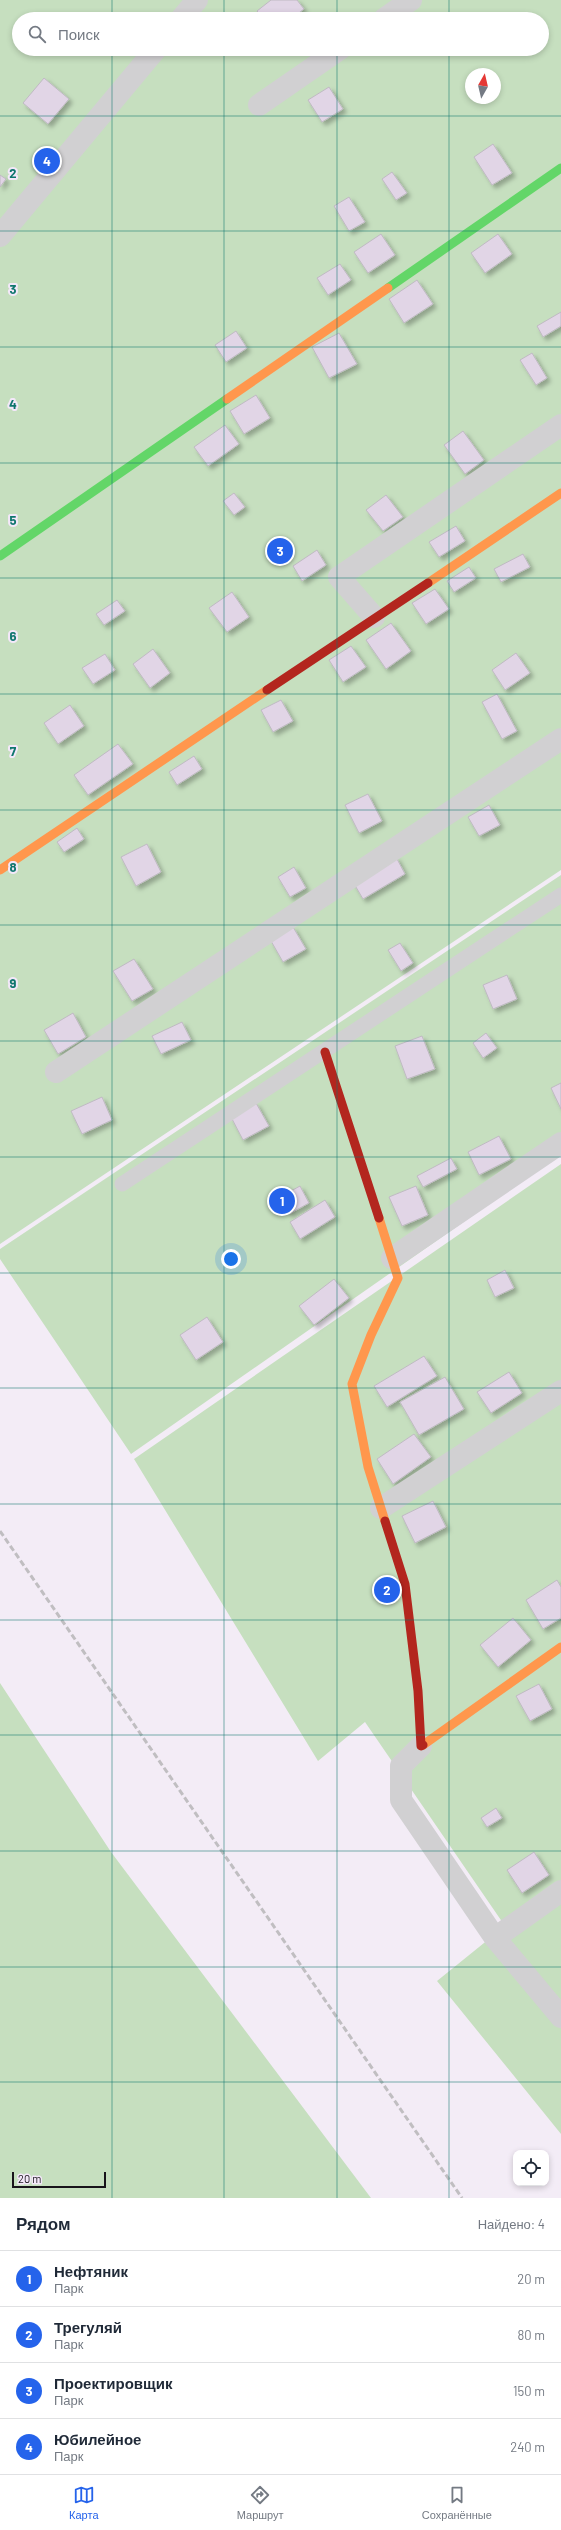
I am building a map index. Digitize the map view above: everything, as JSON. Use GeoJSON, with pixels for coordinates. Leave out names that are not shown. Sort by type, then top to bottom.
{"type":"FeatureCollection","features":[{"type":"Feature","properties":{"kind":"street"},"geometry":{"type":"LineString","coordinates":[[188,12],[197,0]]}},
{"type":"Feature","properties":{"kind":"street"},"geometry":{"type":"LineString","coordinates":[[394,12],[411,0]]}},
{"type":"Feature","properties":{"kind":"street"},"geometry":{"type":"LineString","coordinates":[[0,236],[150,56]]}},
{"type":"Feature","properties":{"kind":"street"},"geometry":{"type":"LineString","coordinates":[[259,105],[330,56]]}},
{"type":"Feature","properties":{"kind":"street"},"geometry":{"type":"LineString","coordinates":[[0,556],[561,168]]}},
{"type":"Feature","properties":{"kind":"street"},"geometry":{"type":"LineString","coordinates":[[374,617],[338,577],[561,425]]}},
{"type":"Feature","properties":{"kind":"street"},"geometry":{"type":"LineString","coordinates":[[0,870],[374,617],[561,493]]}},
{"type":"Feature","properties":{"kind":"street"},"geometry":{"type":"LineString","coordinates":[[56,1072],[561,739]]}},
{"type":"Feature","properties":{"kind":"street"},"geometry":{"type":"LineString","coordinates":[[325,1052],[398,1278],[371,1335],[352,1384],[368,1467],[405,1584],[418,1691],[421,1746]]}},
{"type":"Feature","properties":{"kind":"street"},"geometry":{"type":"LineString","coordinates":[[392,1258],[561,1143]]}},
{"type":"Feature","properties":{"kind":"street"},"geometry":{"type":"LineString","coordinates":[[381,1508],[561,1391]]}},
{"type":"Feature","properties":{"kind":"street"},"geometry":{"type":"LineString","coordinates":[[561,1646],[421,1746],[401,1766],[401,1800],[494,1938],[561,2017]]}},
{"type":"Feature","properties":{"kind":"street"},"geometry":{"type":"LineString","coordinates":[[494,1938],[561,1891]]}},
{"type":"Feature","properties":{"kind":"lane"},"geometry":{"type":"LineString","coordinates":[[122,1184],[325,1052],[561,895]]}},
{"type":"Feature","properties":{"kind":"green space"},"geometry":{"type":"Polygon","coordinates":[[[0,0],[561,0],[561,870],[0,1244],[0,0]]]}},
{"type":"Feature","properties":{"kind":"green space"},"geometry":{"type":"Polygon","coordinates":[[[561,875],[561,1154],[131,1454],[0,1259],[0,1249],[561,875]]]}},
{"type":"Feature","properties":{"kind":"green space"},"geometry":{"type":"Polygon","coordinates":[[[561,1164],[561,2134],[437,1981],[505,1926],[365,1722],[318,1761],[134,1459],[561,1164]]]}},
{"type":"Feature","properties":{"kind":"green space"},"geometry":{"type":"Polygon","coordinates":[[[0,1683],[111,1852],[371,2198],[0,2198],[0,1683]]]}},
{"type":"Feature","properties":{"kind":"building"},"geometry":{"type":"Polygon","coordinates":[[[271,0],[297,0],[304,9],[300,12],[257,11],[271,0]]]}},
{"type":"Feature","properties":{"kind":"building"},"geometry":{"type":"Polygon","coordinates":[[[44,78],[69,99],[48,124],[23,103],[44,78]]]}},
{"type":"Feature","properties":{"kind":"building"},"geometry":{"type":"Polygon","coordinates":[[[329,87],[343,109],[322,122],[308,100],[329,87]]]}},
{"type":"Feature","properties":{"kind":"building"},"geometry":{"type":"Polygon","coordinates":[[[493,144],[512,173],[492,185],[474,157],[493,144]]]}},
{"type":"Feature","properties":{"kind":"building"},"geometry":{"type":"Polygon","coordinates":[[[392,172],[407,193],[396,200],[382,179],[392,172]]]}},
{"type":"Feature","properties":{"kind":"building"},"geometry":{"type":"Polygon","coordinates":[[[0,175],[6,179],[0,187],[0,175]]]}},
{"type":"Feature","properties":{"kind":"building"},"geometry":{"type":"Polygon","coordinates":[[[349,197],[365,222],[349,231],[334,206],[349,197]]]}},
{"type":"Feature","properties":{"kind":"building"},"geometry":{"type":"Polygon","coordinates":[[[381,234],[395,255],[368,273],[354,252],[381,234]]]}},
{"type":"Feature","properties":{"kind":"building"},"geometry":{"type":"Polygon","coordinates":[[[498,234],[512,254],[485,273],[471,253],[498,234]]]}},
{"type":"Feature","properties":{"kind":"building"},"geometry":{"type":"Polygon","coordinates":[[[340,264],[351,280],[328,295],[317,278],[340,264]]]}},
{"type":"Feature","properties":{"kind":"building"},"geometry":{"type":"Polygon","coordinates":[[[417,280],[433,304],[404,323],[389,299],[417,280]]]}},
{"type":"Feature","properties":{"kind":"building"},"geometry":{"type":"Polygon","coordinates":[[[561,312],[561,326],[543,337],[537,326],[561,312]]]}},
{"type":"Feature","properties":{"kind":"building"},"geometry":{"type":"Polygon","coordinates":[[[236,331],[247,348],[226,362],[215,345],[236,331]]]}},
{"type":"Feature","properties":{"kind":"building"},"geometry":{"type":"Polygon","coordinates":[[[339,333],[357,364],[329,378],[312,347],[339,333]]]}},
{"type":"Feature","properties":{"kind":"building"},"geometry":{"type":"Polygon","coordinates":[[[532,353],[547,378],[536,385],[520,360],[532,353]]]}},
{"type":"Feature","properties":{"kind":"building"},"geometry":{"type":"Polygon","coordinates":[[[256,395],[270,418],[244,434],[230,411],[256,395]]]}},
{"type":"Feature","properties":{"kind":"building"},"geometry":{"type":"Polygon","coordinates":[[[225,425],[239,444],[208,466],[194,447],[225,425]]]}},
{"type":"Feature","properties":{"kind":"building"},"geometry":{"type":"Polygon","coordinates":[[[463,431],[484,460],[465,474],[444,445],[463,431]]]}},
{"type":"Feature","properties":{"kind":"building"},"geometry":{"type":"Polygon","coordinates":[[[234,493],[245,507],[234,515],[223,501],[234,493]]]}},
{"type":"Feature","properties":{"kind":"building"},"geometry":{"type":"Polygon","coordinates":[[[386,495],[403,517],[383,531],[366,510],[386,495]]]}},
{"type":"Feature","properties":{"kind":"building"},"geometry":{"type":"Polygon","coordinates":[[[456,526],[465,541],[439,557],[429,542],[456,526]]]}},
{"type":"Feature","properties":{"kind":"building"},"geometry":{"type":"Polygon","coordinates":[[[317,550],[326,565],[302,581],[293,566],[317,550]]]}},
{"type":"Feature","properties":{"kind":"building"},"geometry":{"type":"Polygon","coordinates":[[[523,554],[530,567],[501,582],[494,569],[523,554]]]}},
{"type":"Feature","properties":{"kind":"building"},"geometry":{"type":"Polygon","coordinates":[[[469,567],[476,578],[454,592],[447,581],[469,567]]]}},
{"type":"Feature","properties":{"kind":"building"},"geometry":{"type":"Polygon","coordinates":[[[435,589],[449,609],[426,624],[412,603],[435,589]]]}},
{"type":"Feature","properties":{"kind":"building"},"geometry":{"type":"Polygon","coordinates":[[[232,592],[249,617],[227,632],[209,608],[232,592]]]}},
{"type":"Feature","properties":{"kind":"building"},"geometry":{"type":"Polygon","coordinates":[[[117,600],[125,611],[104,625],[96,614],[117,600]]]}},
{"type":"Feature","properties":{"kind":"building"},"geometry":{"type":"Polygon","coordinates":[[[391,623],[411,651],[386,669],[366,640],[391,623]]]}},
{"type":"Feature","properties":{"kind":"building"},"geometry":{"type":"Polygon","coordinates":[[[351,646],[366,667],[343,682],[329,660],[351,646]]]}},
{"type":"Feature","properties":{"kind":"building"},"geometry":{"type":"Polygon","coordinates":[[[153,649],[170,673],[150,688],[133,664],[153,649]]]}},
{"type":"Feature","properties":{"kind":"building"},"geometry":{"type":"Polygon","coordinates":[[[516,653],[530,673],[505,690],[492,670],[516,653]]]}},
{"type":"Feature","properties":{"kind":"building"},"geometry":{"type":"Polygon","coordinates":[[[105,654],[115,670],[93,684],[82,668],[105,654]]]}},
{"type":"Feature","properties":{"kind":"building"},"geometry":{"type":"Polygon","coordinates":[[[497,694],[517,731],[502,739],[482,702],[497,694]]]}},
{"type":"Feature","properties":{"kind":"building"},"geometry":{"type":"Polygon","coordinates":[[[281,700],[293,721],[273,732],[261,710],[281,700]]]}},
{"type":"Feature","properties":{"kind":"building"},"geometry":{"type":"Polygon","coordinates":[[[70,705],[84,726],[58,744],[44,723],[70,705]]]}},
{"type":"Feature","properties":{"kind":"building"},"geometry":{"type":"Polygon","coordinates":[[[118,744],[133,764],[88,795],[74,775],[118,744]]]}},
{"type":"Feature","properties":{"kind":"building"},"geometry":{"type":"Polygon","coordinates":[[[194,756],[202,769],[177,785],[169,772],[194,756]]]}},
{"type":"Feature","properties":{"kind":"building"},"geometry":{"type":"Polygon","coordinates":[[[368,794],[382,821],[359,833],[345,805],[368,794]]]}},
{"type":"Feature","properties":{"kind":"building"},"geometry":{"type":"Polygon","coordinates":[[[489,805],[500,825],[479,836],[468,817],[489,805]]]}},
{"type":"Feature","properties":{"kind":"building"},"geometry":{"type":"Polygon","coordinates":[[[77,828],[84,839],[64,852],[57,842],[77,828]]]}},
{"type":"Feature","properties":{"kind":"building"},"geometry":{"type":"Polygon","coordinates":[[[147,844],[161,872],[136,886],[121,857],[147,844]]]}},
{"type":"Feature","properties":{"kind":"building"},"geometry":{"type":"Polygon","coordinates":[[[396,857],[405,874],[363,899],[353,882],[396,857]]]}},
{"type":"Feature","properties":{"kind":"building"},"geometry":{"type":"Polygon","coordinates":[[[294,867],[306,888],[290,897],[278,877],[294,867]]]}},
{"type":"Feature","properties":{"kind":"building"},"geometry":{"type":"Polygon","coordinates":[[[293,927],[306,949],[283,962],[271,941],[293,927]]]}},
{"type":"Feature","properties":{"kind":"building"},"geometry":{"type":"Polygon","coordinates":[[[400,943],[413,963],[401,971],[388,950],[400,943]]]}},
{"type":"Feature","properties":{"kind":"building"},"geometry":{"type":"Polygon","coordinates":[[[134,959],[153,989],[132,1001],[113,971],[134,959]]]}},
{"type":"Feature","properties":{"kind":"building"},"geometry":{"type":"Polygon","coordinates":[[[507,975],[517,999],[493,1009],[483,985],[507,975]]]}},
{"type":"Feature","properties":{"kind":"building"},"geometry":{"type":"Polygon","coordinates":[[[73,1013],[86,1037],[58,1054],[44,1030],[73,1013]]]}},
{"type":"Feature","properties":{"kind":"building"},"geometry":{"type":"Polygon","coordinates":[[[182,1022],[191,1040],[161,1054],[152,1036],[182,1022]]]}},
{"type":"Feature","properties":{"kind":"building"},"geometry":{"type":"Polygon","coordinates":[[[486,1033],[497,1048],[483,1058],[473,1043],[486,1033]]]}},
{"type":"Feature","properties":{"kind":"building"},"geometry":{"type":"Polygon","coordinates":[[[422,1036],[435,1069],[407,1079],[395,1046],[422,1036]]]}},
{"type":"Feature","properties":{"kind":"building"},"geometry":{"type":"Polygon","coordinates":[[[561,1083],[561,1109],[551,1088],[561,1083]]]}},
{"type":"Feature","properties":{"kind":"building"},"geometry":{"type":"Polygon","coordinates":[[[102,1097],[112,1120],[82,1134],[71,1111],[102,1097]]]}},
{"type":"Feature","properties":{"kind":"building"},"geometry":{"type":"Polygon","coordinates":[[[256,1103],[269,1126],[243,1140],[231,1117],[256,1103]]]}},
{"type":"Feature","properties":{"kind":"building"},"geometry":{"type":"Polygon","coordinates":[[[499,1136],[511,1159],[479,1175],[468,1152],[499,1136]]]}},
{"type":"Feature","properties":{"kind":"building"},"geometry":{"type":"Polygon","coordinates":[[[451,1158],[457,1169],[423,1187],[417,1176],[451,1158]]]}},
{"type":"Feature","properties":{"kind":"building"},"geometry":{"type":"Polygon","coordinates":[[[300,1186],[309,1203],[289,1214],[280,1197],[300,1186]]]}},
{"type":"Feature","properties":{"kind":"building"},"geometry":{"type":"Polygon","coordinates":[[[416,1186],[428,1215],[402,1226],[389,1197],[416,1186]]]}},
{"type":"Feature","properties":{"kind":"building"},"geometry":{"type":"Polygon","coordinates":[[[325,1200],[335,1217],[300,1239],[290,1222],[325,1200]]]}},
{"type":"Feature","properties":{"kind":"building"},"geometry":{"type":"Polygon","coordinates":[[[505,1270],[514,1288],[495,1297],[487,1280],[505,1270]]]}},
{"type":"Feature","properties":{"kind":"building"},"geometry":{"type":"Polygon","coordinates":[[[334,1279],[349,1298],[314,1325],[299,1306],[334,1279]]]}},
{"type":"Feature","properties":{"kind":"building"},"geometry":{"type":"Polygon","coordinates":[[[207,1317],[223,1342],[196,1360],[180,1335],[207,1317]]]}},
{"type":"Feature","properties":{"kind":"building"},"geometry":{"type":"Polygon","coordinates":[[[424,1356],[437,1376],[387,1407],[374,1386],[424,1356]]]}},
{"type":"Feature","properties":{"kind":"building"},"geometry":{"type":"Polygon","coordinates":[[[509,1372],[522,1393],[491,1413],[477,1392],[509,1372]]]}},
{"type":"Feature","properties":{"kind":"building"},"geometry":{"type":"Polygon","coordinates":[[[445,1377],[464,1409],[419,1435],[400,1402],[445,1377]]]}},
{"type":"Feature","properties":{"kind":"building"},"geometry":{"type":"Polygon","coordinates":[[[414,1434],[431,1457],[393,1484],[377,1459],[414,1434]]]}},
{"type":"Feature","properties":{"kind":"building"},"geometry":{"type":"Polygon","coordinates":[[[433,1501],[446,1527],[415,1543],[402,1516],[433,1501]]]}},
{"type":"Feature","properties":{"kind":"building"},"geometry":{"type":"Polygon","coordinates":[[[557,1580],[561,1587],[561,1618],[543,1629],[526,1600],[557,1580]]]}},
{"type":"Feature","properties":{"kind":"building"},"geometry":{"type":"Polygon","coordinates":[[[513,1618],[531,1640],[498,1667],[480,1645],[513,1618]]]}},
{"type":"Feature","properties":{"kind":"building"},"geometry":{"type":"Polygon","coordinates":[[[539,1684],[552,1709],[530,1721],[516,1696],[539,1684]]]}},
{"type":"Feature","properties":{"kind":"building"},"geometry":{"type":"Polygon","coordinates":[[[496,1808],[502,1818],[487,1827],[481,1818],[496,1808]]]}},
{"type":"Feature","properties":{"kind":"building"},"geometry":{"type":"Polygon","coordinates":[[[534,1852],[549,1875],[522,1893],[507,1870],[534,1852]]]}},
{"type":"Feature","properties":{"kind":"railway"},"geometry":{"type":"LineString","coordinates":[[0,1531],[462,2198]]}},
{"type":"Feature","properties":{"kind":"traffic: fast"},"geometry":{"type":"LineString","coordinates":[[388,288],[561,168]]}},
{"type":"Feature","properties":{"kind":"traffic: fast"},"geometry":{"type":"LineString","coordinates":[[0,556],[227,399]]}},
{"type":"Feature","properties":{"kind":"traffic: slow"},"geometry":{"type":"LineString","coordinates":[[227,399],[388,288]]}},
{"type":"Feature","properties":{"kind":"traffic: slow"},"geometry":{"type":"LineString","coordinates":[[428,583],[561,493]]}},
{"type":"Feature","properties":{"kind":"traffic: slow"},"geometry":{"type":"LineString","coordinates":[[0,870],[267,690]]}},
{"type":"Feature","properties":{"kind":"traffic: slow"},"geometry":{"type":"LineString","coordinates":[[379,1218],[398,1278],[371,1335],[352,1384],[368,1467],[385,1521]]}},
{"type":"Feature","properties":{"kind":"traffic: slow"},"geometry":{"type":"LineString","coordinates":[[423,1745],[561,1647]]}},
{"type":"Feature","properties":{"kind":"traffic: jam"},"geometry":{"type":"LineString","coordinates":[[267,690],[428,583]]}},
{"type":"Feature","properties":{"kind":"traffic: jam"},"geometry":{"type":"LineString","coordinates":[[325,1052],[379,1218]]}},
{"type":"Feature","properties":{"kind":"traffic: jam"},"geometry":{"type":"LineString","coordinates":[[385,1521],[405,1584],[418,1691],[421,1746],[423,1745]]}},
{"type":"Feature","properties":{"kind":"place","name":"Юбилейное"},"geometry":{"type":"Point","coordinates":[47,161]}},
{"type":"Feature","properties":{"kind":"place","name":"Проектировщик"},"geometry":{"type":"Point","coordinates":[280,551]}},
{"type":"Feature","properties":{"kind":"place","name":"Нефтяник"},"geometry":{"type":"Point","coordinates":[282,1201]}},
{"type":"Feature","properties":{"kind":"place","name":"Трегуляй"},"geometry":{"type":"Point","coordinates":[387,1590]}}]}
